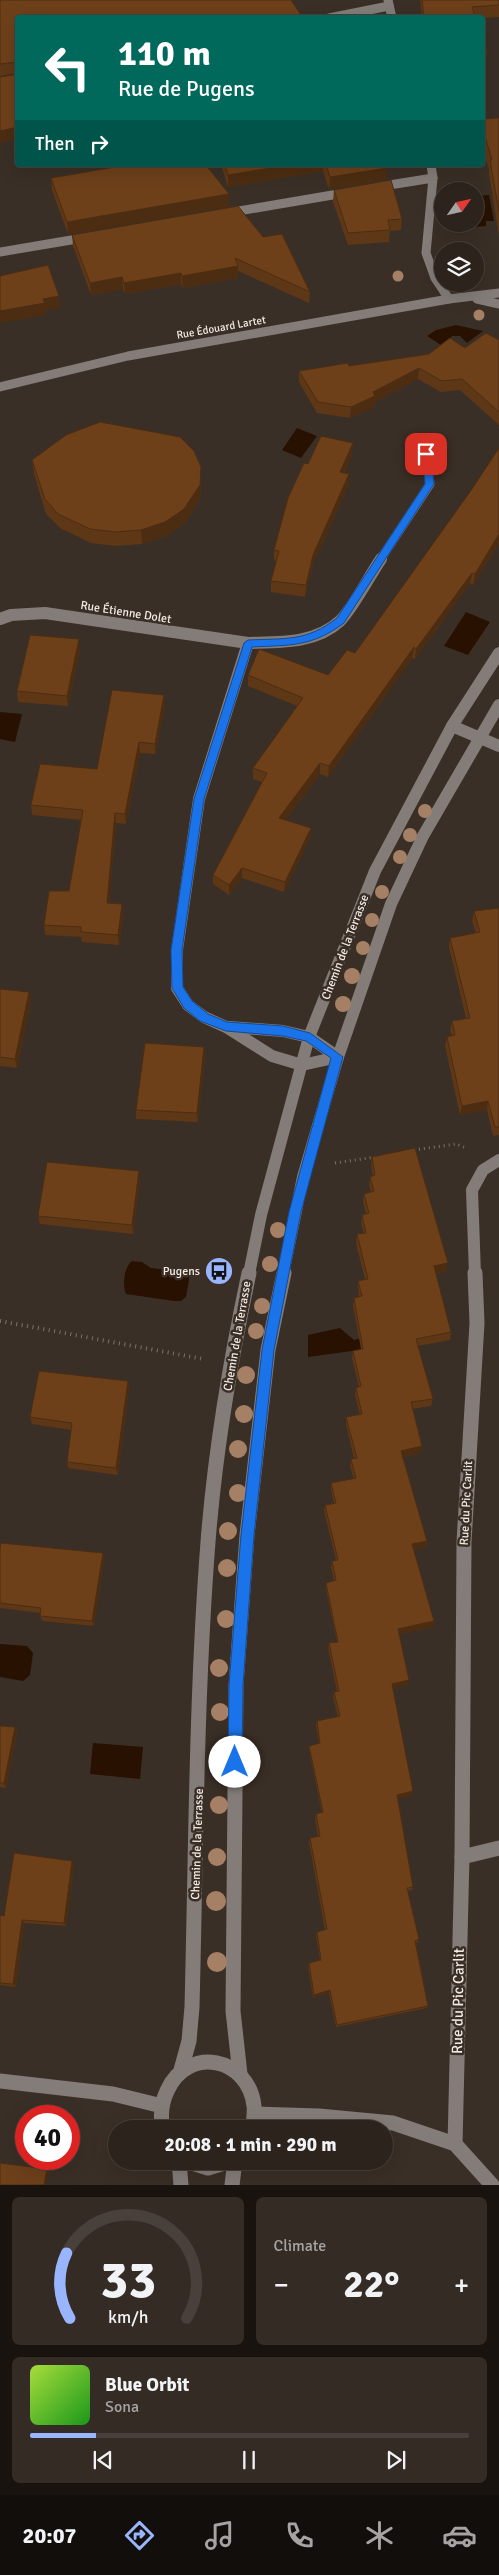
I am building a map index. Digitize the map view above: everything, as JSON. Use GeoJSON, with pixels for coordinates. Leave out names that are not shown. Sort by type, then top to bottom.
{"type":"FeatureCollection","features":[{"type":"Feature","properties":{"kind":"street"},"geometry":{"type":"LineString","coordinates":[[341,15],[388,3]]}},
{"type":"Feature","properties":{"kind":"street"},"geometry":{"type":"LineString","coordinates":[[431,167],[433,178],[426,253],[435,278],[449,298]]}},
{"type":"Feature","properties":{"kind":"street"},"geometry":{"type":"LineString","coordinates":[[216,215],[433,178]]}},
{"type":"Feature","properties":{"kind":"street"},"geometry":{"type":"LineString","coordinates":[[0,252],[98,235]]}},
{"type":"Feature","properties":{"kind":"street"},"geometry":{"type":"LineString","coordinates":[[465,297],[499,293]]}},
{"type":"Feature","properties":{"kind":"street"},"geometry":{"type":"LineString","coordinates":[[465,297],[499,304]]}},
{"type":"Feature","properties":{"kind":"street","name":"Rue Édouard Lartet"},"geometry":{"type":"LineString","coordinates":[[0,387],[128,356],[449,298],[465,297]]}},
{"type":"Feature","properties":{"kind":"street","name":"Rue Étienne Dolet"},"geometry":{"type":"LineString","coordinates":[[0,619],[11,615],[45,612],[248,643],[300,641],[323,634],[341,620],[430,484],[425,438]]}},
{"type":"Feature","properties":{"kind":"street"},"geometry":{"type":"LineString","coordinates":[[248,643],[199,799],[177,950],[177,988],[188,1005],[204,1017],[226,1027],[272,1056],[302,1065],[338,1057]]}},
{"type":"Feature","properties":{"kind":"street","name":"Chemin de la Terrasse"},"geometry":{"type":"LineString","coordinates":[[162,2120],[162,2106],[172,2080],[181,2070],[189,2041],[192,2007],[202,1637],[208,1540],[230,1364],[261,1215],[310,1037],[375,871],[452,726],[499,653]]}},
{"type":"Feature","properties":{"kind":"street"},"geometry":{"type":"LineString","coordinates":[[240,2074],[233,2011],[236,1685],[247,1535],[268,1350],[295,1212],[338,1057],[391,904],[423,836],[499,705]]}},
{"type":"Feature","properties":{"kind":"street"},"geometry":{"type":"LineString","coordinates":[[452,726],[499,746]]}},
{"type":"Feature","properties":{"kind":"street"},"geometry":{"type":"LineString","coordinates":[[226,1027],[283,1031],[310,1037],[338,1057]]}},
{"type":"Feature","properties":{"kind":"street"},"geometry":{"type":"LineString","coordinates":[[483,1170],[499,1160]]}},
{"type":"Feature","properties":{"kind":"street","name":"Rue du Pic Carlit"},"geometry":{"type":"LineString","coordinates":[[455,2144],[462,1857],[464,1542],[477,1323],[472,1190],[483,1170]]}},
{"type":"Feature","properties":{"kind":"street"},"geometry":{"type":"LineString","coordinates":[[462,1857],[499,1848]]}},
{"type":"Feature","properties":{"kind":"street"},"geometry":{"type":"LineString","coordinates":[[181,2070],[192,2064],[205,2061],[230,2066],[240,2074],[254,2099],[254,2120]]}},
{"type":"Feature","properties":{"kind":"street"},"geometry":{"type":"LineString","coordinates":[[0,2081],[113,2094],[162,2106]]}},
{"type":"Feature","properties":{"kind":"street"},"geometry":{"type":"LineString","coordinates":[[276,2120],[319,2116],[361,2120]]}},
{"type":"Feature","properties":{"kind":"street"},"geometry":{"type":"LineString","coordinates":[[393,2123],[455,2144],[492,2185]]}},
{"type":"Feature","properties":{"kind":"street"},"geometry":{"type":"LineString","coordinates":[[180,2170],[181,2185]]}},
{"type":"Feature","properties":{"kind":"street"},"geometry":{"type":"LineString","coordinates":[[232,2185],[234,2170]]}},
{"type":"Feature","properties":{"kind":"path"},"geometry":{"type":"LineString","coordinates":[[409,1151],[456,1144],[469,1148],[483,1170]]}},
{"type":"Feature","properties":{"kind":"path"},"geometry":{"type":"LineString","coordinates":[[330,1164],[379,1156]]}},
{"type":"Feature","properties":{"kind":"path"},"geometry":{"type":"LineString","coordinates":[[0,1321],[230,1364]]}},
{"type":"Feature","properties":{"kind":"shaded area"},"geometry":{"type":"Polygon","coordinates":[[[484,195],[489,195],[494,221],[486,221],[486,226],[484,226],[484,195]]]}},
{"type":"Feature","properties":{"kind":"shaded area"},"geometry":{"type":"Polygon","coordinates":[[[456,325],[483,331],[467,343],[460,336],[452,336],[444,347],[427,336],[436,330],[456,325]]]}},
{"type":"Feature","properties":{"kind":"shaded area"},"geometry":{"type":"Polygon","coordinates":[[[297,428],[317,436],[301,458],[282,450],[297,428]]]}},
{"type":"Feature","properties":{"kind":"shaded area"},"geometry":{"type":"Polygon","coordinates":[[[466,612],[490,622],[468,655],[444,646],[466,612]]]}},
{"type":"Feature","properties":{"kind":"shaded area"},"geometry":{"type":"Polygon","coordinates":[[[0,712],[22,714],[15,742],[0,739],[0,712]]]}},
{"type":"Feature","properties":{"kind":"shaded area"},"geometry":{"type":"Polygon","coordinates":[[[132,1261],[142,1262],[151,1268],[187,1272],[190,1274],[186,1297],[181,1301],[174,1301],[126,1294],[124,1286],[125,1276],[127,1267],[132,1261]]]}},
{"type":"Feature","properties":{"kind":"shaded area"},"geometry":{"type":"Polygon","coordinates":[[[340,1328],[354,1340],[371,1336],[374,1348],[308,1357],[308,1335],[340,1328]]]}},
{"type":"Feature","properties":{"kind":"shaded area"},"geometry":{"type":"Polygon","coordinates":[[[0,1644],[27,1646],[33,1653],[30,1675],[23,1681],[0,1677],[0,1644]]]}},
{"type":"Feature","properties":{"kind":"shaded area"},"geometry":{"type":"Polygon","coordinates":[[[93,1743],[143,1747],[140,1779],[90,1774],[93,1743]]]}},
{"type":"Feature","properties":{"kind":"building"},"geometry":{"type":"Polygon","coordinates":[[[0,0],[291,0],[301,15],[15,15],[15,62],[0,64],[0,0]]]}},
{"type":"Feature","properties":{"kind":"building"},"geometry":{"type":"Polygon","coordinates":[[[422,0],[499,0],[499,5],[472,7],[474,15],[424,15],[422,0]]]}},
{"type":"Feature","properties":{"kind":"building"},"geometry":{"type":"Polygon","coordinates":[[[15,74],[15,128],[0,131],[0,77],[15,74]]]}},
{"type":"Feature","properties":{"kind":"building"},"geometry":{"type":"Polygon","coordinates":[[[499,118],[499,211],[490,160],[492,160],[485,136],[485,119],[499,118]]]}},
{"type":"Feature","properties":{"kind":"building"},"geometry":{"type":"Polygon","coordinates":[[[115,167],[208,167],[229,194],[67,222],[51,178],[115,167]]]}},
{"type":"Feature","properties":{"kind":"building"},"geometry":{"type":"Polygon","coordinates":[[[226,167],[277,167],[228,175],[226,167]]]}},
{"type":"Feature","properties":{"kind":"building"},"geometry":{"type":"Polygon","coordinates":[[[327,167],[387,168],[330,177],[327,167]]]}},
{"type":"Feature","properties":{"kind":"building"},"geometry":{"type":"Polygon","coordinates":[[[391,180],[402,219],[388,220],[390,230],[348,233],[334,190],[391,180]]]}},
{"type":"Feature","properties":{"kind":"building"},"geometry":{"type":"Polygon","coordinates":[[[238,206],[263,237],[282,234],[310,292],[235,258],[238,266],[182,276],[181,273],[124,283],[122,277],[90,283],[72,235],[238,206]]]}},
{"type":"Feature","properties":{"kind":"building"},"geometry":{"type":"Polygon","coordinates":[[[48,265],[59,296],[43,299],[45,303],[0,311],[0,276],[48,265]]]}},
{"type":"Feature","properties":{"kind":"building"},"geometry":{"type":"Polygon","coordinates":[[[486,333],[499,340],[499,412],[462,379],[442,381],[419,368],[373,392],[375,396],[351,407],[318,402],[299,371],[348,363],[349,366],[429,354],[450,338],[465,348],[486,333]]]}},
{"type":"Feature","properties":{"kind":"building"},"geometry":{"type":"Polygon","coordinates":[[[100,422],[180,437],[194,451],[201,467],[200,485],[184,509],[165,522],[141,530],[115,532],[90,529],[58,514],[45,499],[32,460],[66,435],[100,422]]]}},
{"type":"Feature","properties":{"kind":"building"},"geometry":{"type":"Polygon","coordinates":[[[321,436],[353,443],[340,472],[349,474],[313,555],[306,585],[271,581],[279,551],[274,550],[288,498],[304,463],[308,464],[321,436]]]}},
{"type":"Feature","properties":{"kind":"building"},"geometry":{"type":"Polygon","coordinates":[[[499,448],[499,534],[475,574],[472,573],[416,649],[414,647],[329,766],[320,763],[279,818],[311,828],[285,882],[242,868],[229,885],[213,875],[267,773],[253,768],[303,698],[248,675],[259,649],[328,675],[347,650],[355,653],[499,448]]]}},
{"type":"Feature","properties":{"kind":"building"},"geometry":{"type":"Polygon","coordinates":[[[30,635],[79,639],[67,696],[17,691],[30,635]]]}},
{"type":"Feature","properties":{"kind":"building"},"geometry":{"type":"Polygon","coordinates":[[[112,690],[164,695],[155,744],[139,742],[125,814],[115,813],[107,903],[122,904],[118,935],[81,932],[81,927],[44,925],[49,891],[69,891],[83,810],[31,805],[40,764],[97,769],[112,690]]]}},
{"type":"Feature","properties":{"kind":"building"},"geometry":{"type":"Polygon","coordinates":[[[499,908],[499,1127],[495,1127],[488,1101],[462,1106],[447,1037],[455,1035],[452,1021],[470,1018],[450,938],[480,932],[474,911],[499,908]]]}},
{"type":"Feature","properties":{"kind":"building"},"geometry":{"type":"Polygon","coordinates":[[[0,989],[29,992],[15,1059],[0,1057],[0,989]]]}},
{"type":"Feature","properties":{"kind":"building"},"geometry":{"type":"Polygon","coordinates":[[[145,1043],[204,1047],[197,1113],[136,1110],[145,1043]]]}},
{"type":"Feature","properties":{"kind":"building"},"geometry":{"type":"Polygon","coordinates":[[[415,1148],[448,1263],[434,1266],[451,1332],[416,1339],[433,1399],[411,1402],[422,1446],[401,1451],[427,1541],[412,1544],[434,1621],[398,1629],[409,1680],[392,1684],[413,1791],[397,1795],[413,1887],[407,1888],[419,1939],[415,1941],[428,2006],[337,2025],[330,1990],[314,1995],[309,1963],[321,1960],[317,1932],[327,1929],[310,1838],[320,1836],[316,1814],[323,1812],[309,1746],[320,1743],[317,1721],[340,1716],[334,1692],[339,1691],[329,1643],[338,1642],[326,1583],[336,1580],[332,1561],[338,1560],[325,1505],[336,1503],[331,1483],[356,1478],[351,1459],[357,1458],[346,1417],[362,1414],[356,1388],[361,1386],[353,1351],[363,1349],[354,1298],[362,1296],[358,1281],[368,1279],[357,1234],[366,1233],[362,1215],[369,1213],[364,1194],[374,1191],[370,1177],[375,1175],[372,1157],[415,1148]]]}},
{"type":"Feature","properties":{"kind":"building"},"geometry":{"type":"Polygon","coordinates":[[[47,1162],[139,1171],[132,1225],[38,1216],[47,1162]]]}},
{"type":"Feature","properties":{"kind":"building"},"geometry":{"type":"Polygon","coordinates":[[[39,1371],[128,1381],[116,1468],[67,1462],[72,1423],[30,1417],[39,1371]]]}},
{"type":"Feature","properties":{"kind":"building"},"geometry":{"type":"Polygon","coordinates":[[[1,1543],[103,1553],[92,1621],[40,1616],[41,1608],[0,1603],[1,1543]]]}},
{"type":"Feature","properties":{"kind":"building"},"geometry":{"type":"Polygon","coordinates":[[[0,1726],[15,1727],[4,1783],[0,1783],[0,1726]]]}},
{"type":"Feature","properties":{"kind":"building"},"geometry":{"type":"Polygon","coordinates":[[[14,1853],[72,1861],[64,1923],[22,1920],[13,1984],[0,1983],[0,1915],[4,1916],[14,1853]]]}},
{"type":"Feature","properties":{"kind":"building"},"geometry":{"type":"Polygon","coordinates":[[[0,2163],[15,2165],[15,2170],[47,2170],[44,2185],[0,2185],[0,2163]]]}},
{"type":"Feature","properties":{"kind":"place","name":"Pugens"},"geometry":{"type":"Point","coordinates":[219,1271]}},
{"type":"Feature","properties":{"kind":"route"},"geometry":{"type":"LineString","coordinates":[[235,1762],[236,1685],[247,1535],[268,1350],[295,1212],[338,1057],[310,1037],[283,1031],[226,1027],[204,1017],[188,1005],[177,988],[177,950],[185,893],[199,799],[248,643],[300,641],[323,634],[341,620],[430,484],[426,454]]}}]}
